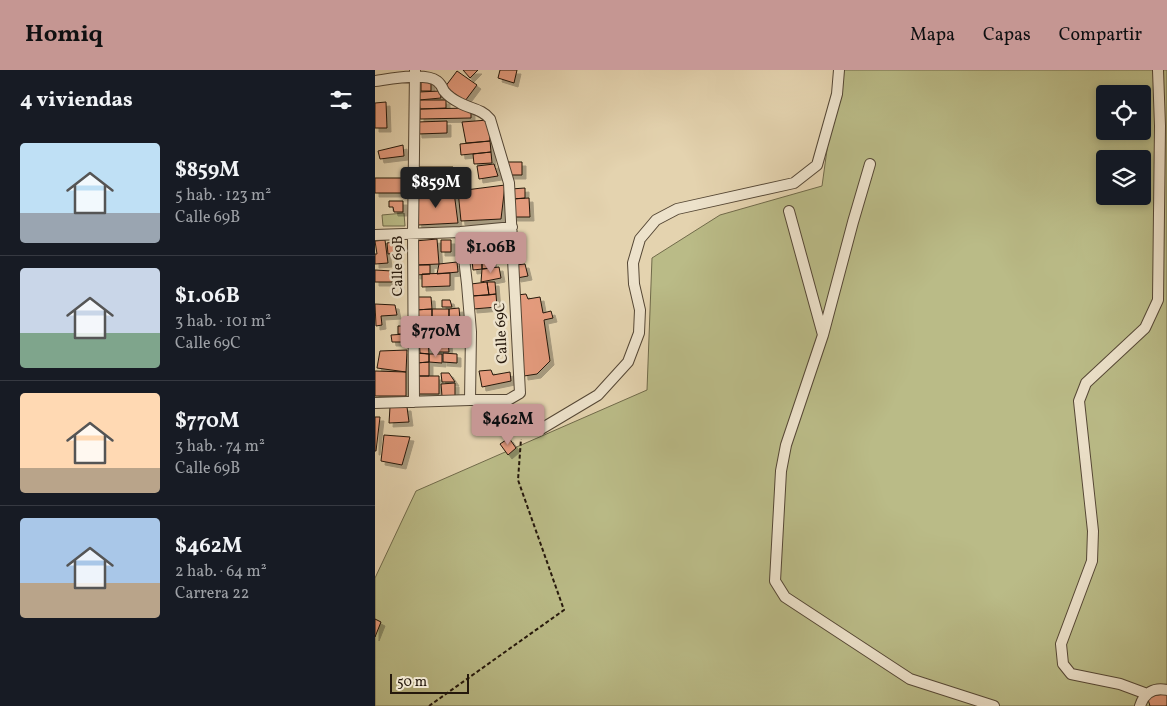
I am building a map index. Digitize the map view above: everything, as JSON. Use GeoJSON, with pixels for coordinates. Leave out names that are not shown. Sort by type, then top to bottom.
{"type":"FeatureCollection","features":[{"type":"Feature","properties":{"kind":"street"},"geometry":{"type":"LineString","coordinates":[[375,403],[498,400],[508,424],[522,430],[541,429],[598,394],[628,362],[639,333],[640,310],[634,284],[633,263],[640,239],[656,220],[677,210],[794,183],[817,165],[837,94],[839,70]]}},
{"type":"Feature","properties":{"kind":"street"},"geometry":{"type":"LineString","coordinates":[[1147,694],[1126,686],[1071,674],[1063,664],[1061,644],[1092,561],[1093,530],[1079,401],[1086,383],[1145,328],[1158,300],[1160,136],[1158,70]]}},
{"type":"Feature","properties":{"kind":"street"},"geometry":{"type":"LineString","coordinates":[[375,81],[416,73]]}},
{"type":"Feature","properties":{"kind":"street","name":"Calle 69C"},"geometry":{"type":"LineString","coordinates":[[416,73],[431,77],[439,82],[444,91],[461,104],[485,112],[490,119],[509,183],[521,393],[508,400],[498,400]]}},
{"type":"Feature","properties":{"kind":"street","name":"Calle 69B"},"geometry":{"type":"LineString","coordinates":[[414,402],[413,234],[416,73]]}},
{"type":"Feature","properties":{"kind":"street"},"geometry":{"type":"LineString","coordinates":[[870,164],[823,336],[786,445],[781,471],[775,581],[785,598],[910,679],[994,706]]}},
{"type":"Feature","properties":{"kind":"street"},"geometry":{"type":"LineString","coordinates":[[789,211],[823,336]]}},
{"type":"Feature","properties":{"kind":"street"},"geometry":{"type":"LineString","coordinates":[[375,235],[512,228]]}},
{"type":"Feature","properties":{"kind":"street"},"geometry":{"type":"LineString","coordinates":[[461,232],[471,332],[470,400]]}},
{"type":"Feature","properties":{"kind":"street"},"geometry":{"type":"LineString","coordinates":[[1140,706],[1147,694],[1158,689],[1167,690]]}},
{"type":"Feature","properties":{"kind":"path"},"geometry":{"type":"LineString","coordinates":[[429,706],[564,610],[518,480],[522,430]]}},
{"type":"Feature","properties":{"kind":"green space"},"geometry":{"type":"Polygon","coordinates":[[[838,70],[1167,70],[1167,706],[375,706],[375,578],[416,491],[647,390],[652,258],[720,215],[822,186],[838,70]]]}},
{"type":"Feature","properties":{"kind":"green space"},"geometry":{"type":"Polygon","coordinates":[[[404,213],[405,226],[383,226],[382,215],[404,213]]]}},
{"type":"Feature","properties":{"kind":"building"},"geometry":{"type":"Polygon","coordinates":[[[463,70],[478,70],[470,78],[463,70]]]}},
{"type":"Feature","properties":{"kind":"building"},"geometry":{"type":"Polygon","coordinates":[[[500,70],[517,70],[514,83],[498,78],[500,70]]]}},
{"type":"Feature","properties":{"kind":"building"},"geometry":{"type":"Polygon","coordinates":[[[457,71],[477,85],[465,101],[445,87],[457,71]]]}},
{"type":"Feature","properties":{"kind":"building"},"geometry":{"type":"Polygon","coordinates":[[[421,81],[431,81],[431,91],[421,91],[421,81]]]}},
{"type":"Feature","properties":{"kind":"building"},"geometry":{"type":"Polygon","coordinates":[[[440,91],[441,98],[419,100],[419,92],[440,91]]]}},
{"type":"Feature","properties":{"kind":"building"},"geometry":{"type":"Polygon","coordinates":[[[419,100],[446,100],[446,108],[420,109],[419,100]]]}},
{"type":"Feature","properties":{"kind":"building"},"geometry":{"type":"Polygon","coordinates":[[[386,102],[387,128],[375,128],[375,103],[386,102]]]}},
{"type":"Feature","properties":{"kind":"building"},"geometry":{"type":"Polygon","coordinates":[[[471,108],[471,118],[420,119],[420,109],[471,108]]]}},
{"type":"Feature","properties":{"kind":"building"},"geometry":{"type":"Polygon","coordinates":[[[488,120],[490,141],[466,143],[462,122],[488,120]]]}},
{"type":"Feature","properties":{"kind":"building"},"geometry":{"type":"Polygon","coordinates":[[[447,121],[447,133],[418,134],[417,122],[447,121]]]}},
{"type":"Feature","properties":{"kind":"building"},"geometry":{"type":"Polygon","coordinates":[[[490,141],[491,152],[461,155],[460,144],[490,141]]]}},
{"type":"Feature","properties":{"kind":"building"},"geometry":{"type":"Polygon","coordinates":[[[403,145],[404,156],[380,159],[378,151],[403,145]]]}},
{"type":"Feature","properties":{"kind":"building"},"geometry":{"type":"Polygon","coordinates":[[[491,152],[492,163],[474,164],[473,154],[491,152]]]}},
{"type":"Feature","properties":{"kind":"building"},"geometry":{"type":"Polygon","coordinates":[[[508,162],[522,162],[522,175],[508,175],[508,162]]]}},
{"type":"Feature","properties":{"kind":"building"},"geometry":{"type":"Polygon","coordinates":[[[494,164],[498,176],[479,179],[477,166],[494,164]]]}},
{"type":"Feature","properties":{"kind":"building"},"geometry":{"type":"Polygon","coordinates":[[[418,167],[453,167],[452,188],[416,191],[418,167]]]}},
{"type":"Feature","properties":{"kind":"building"},"geometry":{"type":"Polygon","coordinates":[[[375,178],[405,178],[405,193],[375,193],[375,178]]]}},
{"type":"Feature","properties":{"kind":"building"},"geometry":{"type":"Polygon","coordinates":[[[505,185],[501,219],[461,221],[458,191],[505,185]]]}},
{"type":"Feature","properties":{"kind":"building"},"geometry":{"type":"Polygon","coordinates":[[[525,188],[525,198],[512,199],[511,189],[525,188]]]}},
{"type":"Feature","properties":{"kind":"building"},"geometry":{"type":"Polygon","coordinates":[[[454,192],[458,223],[418,225],[415,196],[454,192]]]}},
{"type":"Feature","properties":{"kind":"building"},"geometry":{"type":"Polygon","coordinates":[[[529,198],[530,217],[513,217],[512,199],[529,198]]]}},
{"type":"Feature","properties":{"kind":"building"},"geometry":{"type":"Polygon","coordinates":[[[389,201],[403,201],[403,212],[394,212],[393,207],[389,207],[389,201]]]}},
{"type":"Feature","properties":{"kind":"building"},"geometry":{"type":"Polygon","coordinates":[[[492,236],[493,252],[485,253],[483,237],[492,236]]]}},
{"type":"Feature","properties":{"kind":"building"},"geometry":{"type":"Polygon","coordinates":[[[437,239],[439,264],[416,265],[415,241],[437,239]]]}},
{"type":"Feature","properties":{"kind":"building"},"geometry":{"type":"Polygon","coordinates":[[[385,240],[388,263],[375,264],[375,254],[377,254],[375,241],[385,240]]]}},
{"type":"Feature","properties":{"kind":"building"},"geometry":{"type":"Polygon","coordinates":[[[441,240],[451,240],[451,252],[441,252],[441,240]]]}},
{"type":"Feature","properties":{"kind":"building"},"geometry":{"type":"Polygon","coordinates":[[[394,242],[395,253],[388,254],[387,243],[394,242]]]}},
{"type":"Feature","properties":{"kind":"building"},"geometry":{"type":"Polygon","coordinates":[[[481,247],[482,260],[466,260],[466,248],[481,247]]]}},
{"type":"Feature","properties":{"kind":"building"},"geometry":{"type":"Polygon","coordinates":[[[492,259],[493,268],[482,269],[482,260],[492,259]]]}},
{"type":"Feature","properties":{"kind":"building"},"geometry":{"type":"Polygon","coordinates":[[[472,260],[482,260],[482,269],[473,270],[472,260]]]}},
{"type":"Feature","properties":{"kind":"building"},"geometry":{"type":"Polygon","coordinates":[[[457,262],[458,272],[437,274],[439,264],[457,262]]]}},
{"type":"Feature","properties":{"kind":"building"},"geometry":{"type":"Polygon","coordinates":[[[525,264],[528,276],[517,278],[515,265],[525,264]]]}},
{"type":"Feature","properties":{"kind":"building"},"geometry":{"type":"Polygon","coordinates":[[[416,265],[430,265],[430,274],[416,275],[416,265]]]}},
{"type":"Feature","properties":{"kind":"building"},"geometry":{"type":"Polygon","coordinates":[[[499,267],[501,278],[481,282],[482,269],[499,267]]]}},
{"type":"Feature","properties":{"kind":"building"},"geometry":{"type":"Polygon","coordinates":[[[375,270],[392,271],[392,282],[375,282],[375,270]]]}},
{"type":"Feature","properties":{"kind":"building"},"geometry":{"type":"Polygon","coordinates":[[[450,273],[450,286],[422,287],[422,274],[450,273]]]}},
{"type":"Feature","properties":{"kind":"building"},"geometry":{"type":"Polygon","coordinates":[[[487,282],[495,282],[496,294],[489,295],[487,282]]]}},
{"type":"Feature","properties":{"kind":"building"},"geometry":{"type":"Polygon","coordinates":[[[487,282],[489,295],[472,296],[471,284],[487,282]]]}},
{"type":"Feature","properties":{"kind":"building"},"geometry":{"type":"Polygon","coordinates":[[[496,294],[497,307],[473,309],[472,296],[496,294]]]}},
{"type":"Feature","properties":{"kind":"building"},"geometry":{"type":"Polygon","coordinates":[[[526,294],[528,299],[540,297],[543,313],[551,311],[553,318],[544,320],[550,361],[537,374],[524,376],[517,295],[526,294]]]}},
{"type":"Feature","properties":{"kind":"building"},"geometry":{"type":"Polygon","coordinates":[[[415,297],[431,297],[432,309],[415,310],[415,297]]]}},
{"type":"Feature","properties":{"kind":"building"},"geometry":{"type":"Polygon","coordinates":[[[442,300],[450,300],[452,307],[442,307],[442,300]]]}},
{"type":"Feature","properties":{"kind":"building"},"geometry":{"type":"Polygon","coordinates":[[[375,304],[395,305],[397,315],[381,316],[382,325],[376,326],[375,304]]]}},
{"type":"Feature","properties":{"kind":"building"},"geometry":{"type":"Polygon","coordinates":[[[459,308],[460,319],[449,319],[449,309],[459,308]]]}},
{"type":"Feature","properties":{"kind":"building"},"geometry":{"type":"Polygon","coordinates":[[[432,309],[432,319],[416,320],[415,310],[432,309]]]}},
{"type":"Feature","properties":{"kind":"building"},"geometry":{"type":"Polygon","coordinates":[[[432,309],[449,309],[449,319],[432,319],[432,309]]]}},
{"type":"Feature","properties":{"kind":"building"},"geometry":{"type":"Polygon","coordinates":[[[424,320],[444,320],[444,331],[424,331],[424,320]]]}},
{"type":"Feature","properties":{"kind":"building"},"geometry":{"type":"Polygon","coordinates":[[[398,326],[404,326],[404,334],[398,334],[398,326]]]}},
{"type":"Feature","properties":{"kind":"building"},"geometry":{"type":"Polygon","coordinates":[[[406,334],[407,342],[392,342],[391,335],[406,334]]]}},
{"type":"Feature","properties":{"kind":"building"},"geometry":{"type":"Polygon","coordinates":[[[436,334],[446,335],[445,341],[436,341],[436,334]]]}},
{"type":"Feature","properties":{"kind":"building"},"geometry":{"type":"Polygon","coordinates":[[[419,338],[428,338],[429,354],[420,353],[419,338]]]}},
{"type":"Feature","properties":{"kind":"building"},"geometry":{"type":"Polygon","coordinates":[[[433,342],[448,342],[449,352],[433,352],[433,342]]]}},
{"type":"Feature","properties":{"kind":"building"},"geometry":{"type":"Polygon","coordinates":[[[407,350],[406,372],[377,368],[380,351],[407,350]]]}},
{"type":"Feature","properties":{"kind":"building"},"geometry":{"type":"Polygon","coordinates":[[[415,353],[429,354],[429,362],[416,363],[415,353]]]}},
{"type":"Feature","properties":{"kind":"building"},"geometry":{"type":"Polygon","coordinates":[[[443,353],[457,354],[457,363],[443,362],[443,353]]]}},
{"type":"Feature","properties":{"kind":"building"},"geometry":{"type":"Polygon","coordinates":[[[429,354],[442,354],[442,363],[429,362],[429,354]]]}},
{"type":"Feature","properties":{"kind":"building"},"geometry":{"type":"Polygon","coordinates":[[[429,362],[429,376],[416,376],[416,363],[429,362]]]}},
{"type":"Feature","properties":{"kind":"building"},"geometry":{"type":"Polygon","coordinates":[[[491,370],[493,375],[510,372],[511,381],[482,387],[479,371],[491,370]]]}},
{"type":"Feature","properties":{"kind":"building"},"geometry":{"type":"Polygon","coordinates":[[[375,371],[406,372],[406,396],[375,396],[375,371]]]}},
{"type":"Feature","properties":{"kind":"building"},"geometry":{"type":"Polygon","coordinates":[[[441,373],[449,373],[455,382],[442,382],[441,373]]]}},
{"type":"Feature","properties":{"kind":"building"},"geometry":{"type":"Polygon","coordinates":[[[416,376],[439,376],[439,394],[416,394],[416,376]]]}},
{"type":"Feature","properties":{"kind":"building"},"geometry":{"type":"Polygon","coordinates":[[[455,383],[455,396],[442,396],[441,384],[455,383]]]}},
{"type":"Feature","properties":{"kind":"building"},"geometry":{"type":"Polygon","coordinates":[[[390,407],[407,407],[409,422],[389,423],[390,407]]]}},
{"type":"Feature","properties":{"kind":"building"},"geometry":{"type":"Polygon","coordinates":[[[375,417],[380,417],[376,451],[375,451],[375,417]]]}},
{"type":"Feature","properties":{"kind":"building"},"geometry":{"type":"Polygon","coordinates":[[[384,435],[410,437],[402,465],[381,461],[384,435]]]}},
{"type":"Feature","properties":{"kind":"building"},"geometry":{"type":"Polygon","coordinates":[[[509,438],[516,448],[508,455],[500,444],[509,438]]]}},
{"type":"Feature","properties":{"kind":"building"},"geometry":{"type":"Polygon","coordinates":[[[375,619],[381,622],[375,637],[375,619]]]}},
{"type":"Feature","properties":{"kind":"building"},"geometry":{"type":"Polygon","coordinates":[[[1167,694],[1167,706],[1150,706],[1147,696],[1167,694]]]}}]}
